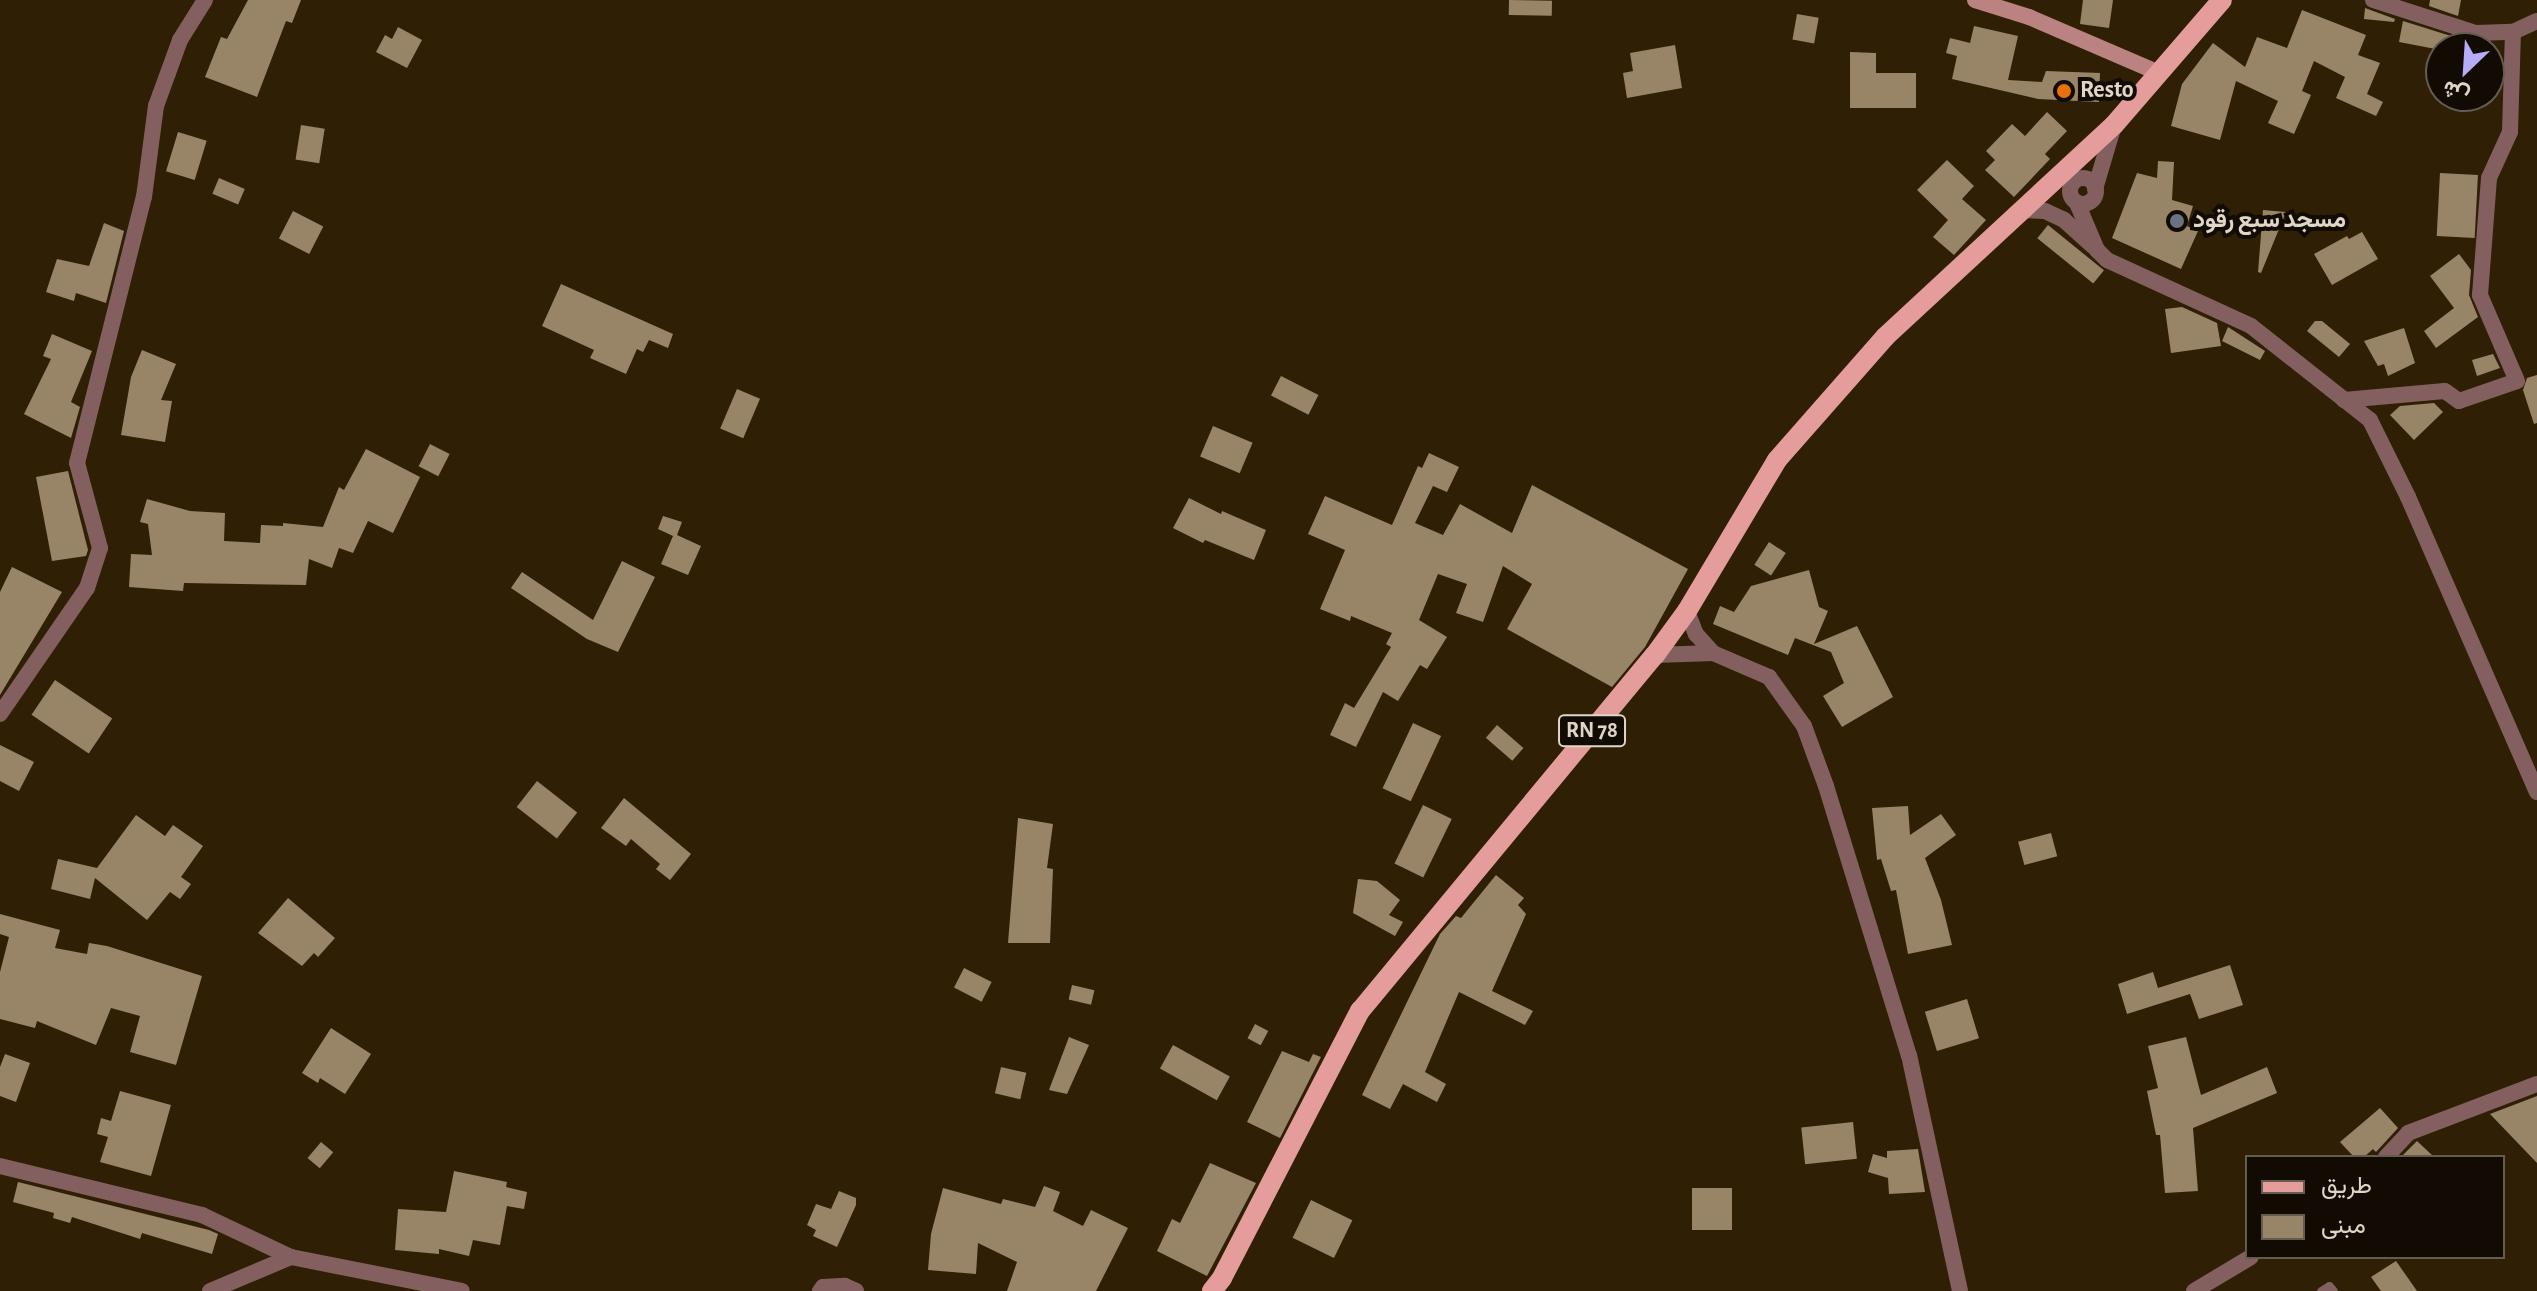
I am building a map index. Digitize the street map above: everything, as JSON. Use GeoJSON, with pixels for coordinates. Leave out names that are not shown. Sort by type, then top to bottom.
{"type":"FeatureCollection","features":[{"type":"Feature","properties":{"kind":"main road"},"geometry":{"type":"LineString","coordinates":[[1975,0],[2001,3],[2159,73]]}},
{"type":"Feature","properties":{"kind":"main road","name":"RN 78"},"geometry":{"type":"LineString","coordinates":[[1212,1291],[1222,1278],[1360,1011],[1655,655],[1687,611],[1777,460],[1885,337],[2114,125],[2222,0]]}},
{"type":"Feature","properties":{"kind":"street"},"geometry":{"type":"LineString","coordinates":[[0,714],[87,588],[100,548],[77,463],[144,197],[156,106],[180,40],[205,0]]}},
{"type":"Feature","properties":{"kind":"street"},"geometry":{"type":"LineString","coordinates":[[2373,0],[2476,33],[2513,32],[2537,21]]}},
{"type":"Feature","properties":{"kind":"street"},"geometry":{"type":"LineString","coordinates":[[2344,400],[2445,391],[2459,401],[2517,381],[2480,295],[2489,178],[2510,132],[2513,32]]}},
{"type":"Feature","properties":{"kind":"street"},"geometry":{"type":"LineString","coordinates":[[2095,243],[2084,198],[2088,179],[2076,180],[2114,125]]}},
{"type":"Feature","properties":{"kind":"street"},"geometry":{"type":"LineString","coordinates":[[2084,198],[2114,125]]}},
{"type":"Feature","properties":{"kind":"street"},"geometry":{"type":"LineString","coordinates":[[2024,210],[2084,198]]}},
{"type":"Feature","properties":{"kind":"street"},"geometry":{"type":"LineString","coordinates":[[2024,210],[2045,211],[2064,220],[2095,243],[2119,267],[2251,326],[2370,420],[2408,497],[2537,792]]}},
{"type":"Feature","properties":{"kind":"street"},"geometry":{"type":"LineString","coordinates":[[1687,611],[1696,634],[1713,653],[1769,677],[1804,726],[1826,786],[1909,1055],[1960,1291]]}},
{"type":"Feature","properties":{"kind":"street"},"geometry":{"type":"LineString","coordinates":[[1655,655],[1713,653]]}},
{"type":"Feature","properties":{"kind":"street"},"geometry":{"type":"LineString","coordinates":[[2388,1155],[2408,1133],[2537,1084]]}},
{"type":"Feature","properties":{"kind":"street"},"geometry":{"type":"LineString","coordinates":[[0,1166],[202,1215],[291,1257],[462,1291]]}},
{"type":"Feature","properties":{"kind":"street"},"geometry":{"type":"LineString","coordinates":[[210,1291],[291,1257]]}},
{"type":"Feature","properties":{"kind":"street"},"geometry":{"type":"LineString","coordinates":[[2194,1291],[2248,1259]]}},
{"type":"Feature","properties":{"kind":"street"},"geometry":{"type":"LineString","coordinates":[[820,1291],[823,1287],[845,1286],[856,1291]]}},
{"type":"Feature","properties":{"kind":"lane"},"geometry":{"type":"LineString","coordinates":[[2321,1291],[2329,1286],[2333,1291]]}},
{"type":"Feature","properties":{"kind":"building"},"geometry":{"type":"Polygon","coordinates":[[[248,0],[301,0],[292,23],[286,21],[257,97],[205,77],[221,37],[227,39],[248,0]]]}},
{"type":"Feature","properties":{"kind":"building"},"geometry":{"type":"Polygon","coordinates":[[[1509,0],[1552,1],[1552,16],[1509,15],[1509,0]]]}},
{"type":"Feature","properties":{"kind":"building"},"geometry":{"type":"Polygon","coordinates":[[[2083,0],[2113,0],[2109,28],[2080,24],[2083,0]]]}},
{"type":"Feature","properties":{"kind":"building"},"geometry":{"type":"Polygon","coordinates":[[[2430,0],[2461,0],[2458,16],[2429,6],[2430,0]]]}},
{"type":"Feature","properties":{"kind":"building"},"geometry":{"type":"Polygon","coordinates":[[[2365,8],[2395,19],[2394,22],[2364,19],[2365,8]]]}},
{"type":"Feature","properties":{"kind":"building"},"geometry":{"type":"Polygon","coordinates":[[[2302,10],[2366,35],[2358,55],[2380,63],[2367,94],[2383,102],[2376,116],[2336,98],[2345,77],[2314,61],[2302,91],[2311,95],[2294,134],[2268,123],[2278,101],[2236,81],[2220,140],[2171,126],[2182,84],[2213,43],[2245,67],[2257,37],[2287,48],[2302,10]]]}},
{"type":"Feature","properties":{"kind":"building"},"geometry":{"type":"Polygon","coordinates":[[[1797,14],[1819,18],[1814,43],[1792,40],[1797,14]]]}},
{"type":"Feature","properties":{"kind":"building"},"geometry":{"type":"Polygon","coordinates":[[[2403,21],[2438,32],[2425,32],[2425,47],[2399,42],[2403,21]]]}},
{"type":"Feature","properties":{"kind":"building"},"geometry":{"type":"Polygon","coordinates":[[[1974,26],[2018,36],[2008,80],[2042,82],[2046,71],[2100,73],[2099,102],[2038,99],[1952,79],[1957,56],[1946,53],[1950,38],[1970,43],[1974,26]]]}},
{"type":"Feature","properties":{"kind":"building"},"geometry":{"type":"Polygon","coordinates":[[[398,27],[422,40],[407,68],[376,52],[385,35],[392,39],[398,27]]]}},
{"type":"Feature","properties":{"kind":"building"},"geometry":{"type":"Polygon","coordinates":[[[1675,45],[1682,88],[1627,98],[1623,73],[1633,71],[1630,53],[1675,45]]]}},
{"type":"Feature","properties":{"kind":"building"},"geometry":{"type":"Polygon","coordinates":[[[1850,52],[1876,53],[1876,73],[1916,73],[1916,108],[1850,108],[1850,52]]]}},
{"type":"Feature","properties":{"kind":"building"},"geometry":{"type":"Polygon","coordinates":[[[2047,112],[2067,131],[2045,154],[2050,159],[2014,197],[1985,170],[1995,160],[1986,151],[2012,124],[2025,136],[2047,112]]]}},
{"type":"Feature","properties":{"kind":"building"},"geometry":{"type":"Polygon","coordinates":[[[301,125],[325,129],[319,163],[296,160],[301,125]]]}},
{"type":"Feature","properties":{"kind":"building"},"geometry":{"type":"Polygon","coordinates":[[[178,132],[207,141],[195,180],[166,171],[178,132]]]}},
{"type":"Feature","properties":{"kind":"building"},"geometry":{"type":"Polygon","coordinates":[[[1947,160],[1974,186],[1962,199],[1986,220],[1954,255],[1933,237],[1948,220],[1917,190],[1947,160]]]}},
{"type":"Feature","properties":{"kind":"building"},"geometry":{"type":"Polygon","coordinates":[[[2158,161],[2174,162],[2172,200],[2193,206],[2187,226],[2198,231],[2181,269],[2112,238],[2137,173],[2157,178],[2158,161]]]}},
{"type":"Feature","properties":{"kind":"building"},"geometry":{"type":"Polygon","coordinates":[[[2440,173],[2478,175],[2475,238],[2437,236],[2440,173]]]}},
{"type":"Feature","properties":{"kind":"building"},"geometry":{"type":"Polygon","coordinates":[[[219,178],[245,189],[238,205],[212,194],[219,178]]]}},
{"type":"Feature","properties":{"kind":"building"},"geometry":{"type":"Polygon","coordinates":[[[2263,210],[2286,212],[2261,273],[2258,272],[2263,210]]]}},
{"type":"Feature","properties":{"kind":"building"},"geometry":{"type":"Polygon","coordinates":[[[293,211],[323,226],[309,254],[279,239],[293,211]]]}},
{"type":"Feature","properties":{"kind":"building"},"geometry":{"type":"Polygon","coordinates":[[[104,223],[124,231],[106,303],[76,293],[74,301],[46,292],[57,259],[89,266],[104,223]]]}},
{"type":"Feature","properties":{"kind":"building"},"geometry":{"type":"Polygon","coordinates":[[[2048,225],[2104,270],[2093,284],[2037,238],[2048,225]]]}},
{"type":"Feature","properties":{"kind":"building"},"geometry":{"type":"Polygon","coordinates":[[[2362,232],[2378,259],[2332,285],[2314,254],[2347,236],[2349,239],[2362,232]]]}},
{"type":"Feature","properties":{"kind":"building"},"geometry":{"type":"Polygon","coordinates":[[[2459,254],[2471,270],[2469,295],[2478,317],[2436,348],[2424,331],[2454,308],[2430,276],[2459,254]]]}},
{"type":"Feature","properties":{"kind":"building"},"geometry":{"type":"Polygon","coordinates":[[[561,284],[673,334],[668,348],[649,340],[643,352],[637,349],[626,374],[590,358],[594,350],[542,326],[561,284]]]}},
{"type":"Feature","properties":{"kind":"building"},"geometry":{"type":"Polygon","coordinates":[[[2182,307],[2217,323],[2221,346],[2171,353],[2165,309],[2182,307]]]}},
{"type":"Feature","properties":{"kind":"building"},"geometry":{"type":"Polygon","coordinates":[[[2315,321],[2322,321],[2350,344],[2339,357],[2307,331],[2315,321]]]}},
{"type":"Feature","properties":{"kind":"building"},"geometry":{"type":"Polygon","coordinates":[[[2228,327],[2265,351],[2260,360],[2222,341],[2228,327]]]}},
{"type":"Feature","properties":{"kind":"building"},"geometry":{"type":"Polygon","coordinates":[[[2404,328],[2415,363],[2388,376],[2384,364],[2378,366],[2364,341],[2404,328]]]}},
{"type":"Feature","properties":{"kind":"building"},"geometry":{"type":"Polygon","coordinates":[[[52,334],[92,351],[71,402],[80,407],[71,438],[24,414],[51,359],[43,356],[52,334]]]}},
{"type":"Feature","properties":{"kind":"building"},"geometry":{"type":"Polygon","coordinates":[[[142,350],[176,364],[161,400],[172,401],[165,442],[121,435],[131,377],[142,350]]]}},
{"type":"Feature","properties":{"kind":"building"},"geometry":{"type":"Polygon","coordinates":[[[2493,354],[2500,368],[2477,376],[2472,360],[2493,354]]]}},
{"type":"Feature","properties":{"kind":"building"},"geometry":{"type":"Polygon","coordinates":[[[2537,375],[2537,423],[2534,424],[2523,390],[2527,378],[2537,375]]]}},
{"type":"Feature","properties":{"kind":"building"},"geometry":{"type":"Polygon","coordinates":[[[1281,376],[1318,395],[1308,415],[1271,396],[1281,376]]]}},
{"type":"Feature","properties":{"kind":"building"},"geometry":{"type":"Polygon","coordinates":[[[737,389],[760,399],[743,438],[720,429],[737,389]]]}},
{"type":"Feature","properties":{"kind":"building"},"geometry":{"type":"Polygon","coordinates":[[[2434,403],[2443,412],[2414,440],[2390,415],[2400,406],[2434,403]]]}},
{"type":"Feature","properties":{"kind":"building"},"geometry":{"type":"Polygon","coordinates":[[[1213,426],[1253,443],[1240,473],[1200,456],[1213,426]]]}},
{"type":"Feature","properties":{"kind":"building"},"geometry":{"type":"Polygon","coordinates":[[[430,444],[450,454],[438,476],[419,466],[430,444]]]}},
{"type":"Feature","properties":{"kind":"building"},"geometry":{"type":"Polygon","coordinates":[[[366,449],[420,477],[393,533],[368,521],[353,553],[339,548],[332,568],[309,559],[306,585],[184,583],[183,591],[129,587],[131,554],[152,555],[148,524],[140,522],[147,499],[190,511],[225,513],[224,541],[260,543],[261,525],[283,526],[283,523],[323,527],[339,487],[344,490],[366,449]]]}},
{"type":"Feature","properties":{"kind":"building"},"geometry":{"type":"Polygon","coordinates":[[[1429,453],[1459,467],[1447,492],[1433,486],[1415,523],[1443,535],[1460,504],[1512,533],[1532,485],[1688,569],[1645,647],[1612,687],[1507,629],[1532,584],[1503,566],[1483,622],[1456,613],[1467,584],[1438,574],[1419,620],[1447,637],[1427,669],[1420,665],[1398,701],[1383,692],[1356,747],[1330,735],[1345,703],[1354,708],[1391,647],[1386,644],[1392,633],[1351,616],[1350,621],[1320,609],[1345,550],[1308,534],[1325,496],[1392,525],[1418,466],[1422,468],[1429,453]]]}},
{"type":"Feature","properties":{"kind":"building"},"geometry":{"type":"Polygon","coordinates":[[[68,471],[88,550],[86,556],[52,561],[36,477],[68,471]]]}},
{"type":"Feature","properties":{"kind":"building"},"geometry":{"type":"Polygon","coordinates":[[[1189,498],[1221,514],[1222,511],[1266,530],[1254,560],[1205,540],[1203,543],[1173,528],[1189,498]]]}},
{"type":"Feature","properties":{"kind":"building"},"geometry":{"type":"Polygon","coordinates":[[[663,516],[682,522],[677,535],[701,546],[688,575],[661,564],[673,536],[658,529],[663,516]]]}},
{"type":"Feature","properties":{"kind":"building"},"geometry":{"type":"Polygon","coordinates":[[[1769,542],[1786,553],[1771,576],[1754,565],[1769,542]]]}},
{"type":"Feature","properties":{"kind":"building"},"geometry":{"type":"Polygon","coordinates":[[[622,561],[655,577],[618,652],[587,639],[511,588],[522,572],[593,620],[622,561]]]}},
{"type":"Feature","properties":{"kind":"building"},"geometry":{"type":"Polygon","coordinates":[[[12,567],[62,592],[0,695],[0,592],[12,567]]]}},
{"type":"Feature","properties":{"kind":"building"},"geometry":{"type":"Polygon","coordinates":[[[1809,570],[1819,607],[1828,611],[1814,644],[1857,626],[1893,697],[1842,727],[1823,696],[1844,683],[1831,652],[1795,638],[1788,655],[1713,624],[1720,606],[1734,612],[1751,586],[1809,570]]]}},
{"type":"Feature","properties":{"kind":"building"},"geometry":{"type":"Polygon","coordinates":[[[55,680],[112,719],[89,753],[32,715],[55,680]]]}},
{"type":"Feature","properties":{"kind":"building"},"geometry":{"type":"Polygon","coordinates":[[[1413,723],[1441,736],[1411,801],[1383,788],[1413,723]]]}},
{"type":"Feature","properties":{"kind":"building"},"geometry":{"type":"Polygon","coordinates":[[[1497,725],[1523,748],[1512,761],[1486,738],[1497,725]]]}},
{"type":"Feature","properties":{"kind":"building"},"geometry":{"type":"Polygon","coordinates":[[[0,745],[34,762],[19,791],[0,781],[0,745]]]}},
{"type":"Feature","properties":{"kind":"building"},"geometry":{"type":"Polygon","coordinates":[[[537,781],[577,812],[557,838],[517,807],[537,781]]]}},
{"type":"Feature","properties":{"kind":"building"},"geometry":{"type":"Polygon","coordinates":[[[624,798],[691,854],[670,880],[656,869],[660,864],[631,839],[626,846],[601,828],[624,798]]]}},
{"type":"Feature","properties":{"kind":"building"},"geometry":{"type":"Polygon","coordinates":[[[1423,805],[1452,819],[1423,877],[1395,863],[1423,805]]]}},
{"type":"Feature","properties":{"kind":"building"},"geometry":{"type":"Polygon","coordinates":[[[1908,806],[1910,835],[1941,814],[1956,835],[1925,858],[1941,900],[1952,945],[1908,954],[1896,890],[1891,891],[1881,859],[1877,860],[1872,808],[1908,806]]]}},
{"type":"Feature","properties":{"kind":"building"},"geometry":{"type":"Polygon","coordinates":[[[136,815],[165,836],[173,825],[203,846],[181,877],[191,884],[180,899],[170,892],[147,920],[95,878],[90,899],[51,889],[58,859],[97,868],[136,815]]]}},
{"type":"Feature","properties":{"kind":"building"},"geometry":{"type":"Polygon","coordinates":[[[1018,818],[1053,824],[1047,868],[1053,869],[1050,943],[1008,943],[1018,818]]]}},
{"type":"Feature","properties":{"kind":"building"},"geometry":{"type":"Polygon","coordinates":[[[2051,833],[2057,856],[2024,865],[2018,842],[2051,833]]]}},
{"type":"Feature","properties":{"kind":"building"},"geometry":{"type":"Polygon","coordinates":[[[1496,875],[1524,898],[1518,905],[1526,914],[1492,991],[1533,1011],[1525,1025],[1459,992],[1425,1072],[1446,1084],[1437,1102],[1403,1084],[1390,1109],[1362,1095],[1440,934],[1456,916],[1461,918],[1496,875]]]}},
{"type":"Feature","properties":{"kind":"building"},"geometry":{"type":"Polygon","coordinates":[[[1358,879],[1377,881],[1400,900],[1389,915],[1403,922],[1395,936],[1353,913],[1358,879]]]}},
{"type":"Feature","properties":{"kind":"building"},"geometry":{"type":"Polygon","coordinates":[[[288,898],[335,938],[318,957],[314,953],[302,966],[258,933],[288,898]]]}},
{"type":"Feature","properties":{"kind":"building"},"geometry":{"type":"Polygon","coordinates":[[[0,914],[60,930],[55,948],[87,954],[89,943],[107,946],[202,976],[176,1065],[130,1052],[140,1016],[111,1008],[96,1045],[37,1021],[35,1028],[0,1019],[0,972],[9,937],[0,934],[0,914]]]}},
{"type":"Feature","properties":{"kind":"building"},"geometry":{"type":"Polygon","coordinates":[[[2230,965],[2243,1005],[2199,1019],[2190,994],[2127,1014],[2118,984],[2153,972],[2158,988],[2230,965]]]}},
{"type":"Feature","properties":{"kind":"building"},"geometry":{"type":"Polygon","coordinates":[[[964,968],[992,982],[982,1002],[954,988],[964,968]]]}},
{"type":"Feature","properties":{"kind":"building"},"geometry":{"type":"Polygon","coordinates":[[[1072,985],[1094,990],[1091,1005],[1069,1000],[1072,985]]]}},
{"type":"Feature","properties":{"kind":"building"},"geometry":{"type":"Polygon","coordinates":[[[1967,999],[1979,1038],[1937,1051],[1925,1012],[1967,999]]]}},
{"type":"Feature","properties":{"kind":"building"},"geometry":{"type":"Polygon","coordinates":[[[1255,1024],[1268,1031],[1261,1045],[1247,1038],[1255,1024]]]}},
{"type":"Feature","properties":{"kind":"building"},"geometry":{"type":"Polygon","coordinates":[[[331,1028],[371,1054],[345,1094],[320,1078],[318,1083],[302,1073],[331,1028]]]}},
{"type":"Feature","properties":{"kind":"building"},"geometry":{"type":"Polygon","coordinates":[[[1069,1037],[1089,1045],[1067,1094],[1049,1090],[1069,1037]]]}},
{"type":"Feature","properties":{"kind":"building"},"geometry":{"type":"Polygon","coordinates":[[[2186,1037],[2201,1095],[2267,1067],[2277,1093],[2193,1128],[2198,1191],[2165,1193],[2160,1135],[2156,1135],[2147,1091],[2158,1088],[2148,1046],[2186,1037]]]}},
{"type":"Feature","properties":{"kind":"building"},"geometry":{"type":"Polygon","coordinates":[[[1173,1045],[1230,1077],[1217,1100],[1160,1069],[1173,1045]]]}},
{"type":"Feature","properties":{"kind":"building"},"geometry":{"type":"Polygon","coordinates":[[[1282,1051],[1309,1062],[1313,1054],[1321,1057],[1280,1138],[1247,1122],[1282,1051]]]}},
{"type":"Feature","properties":{"kind":"building"},"geometry":{"type":"Polygon","coordinates":[[[5,1054],[30,1063],[16,1102],[0,1096],[0,1067],[5,1054]]]}},
{"type":"Feature","properties":{"kind":"building"},"geometry":{"type":"Polygon","coordinates":[[[1001,1067],[1026,1073],[1020,1099],[995,1093],[1001,1067]]]}},
{"type":"Feature","properties":{"kind":"building"},"geometry":{"type":"Polygon","coordinates":[[[120,1091],[171,1105],[151,1176],[100,1162],[108,1137],[97,1134],[101,1118],[111,1121],[120,1091]]]}},
{"type":"Feature","properties":{"kind":"building"},"geometry":{"type":"Polygon","coordinates":[[[2537,1096],[2537,1163],[2490,1114],[2537,1096]]]}},
{"type":"Feature","properties":{"kind":"building"},"geometry":{"type":"Polygon","coordinates":[[[2380,1108],[2398,1128],[2376,1152],[2373,1149],[2366,1155],[2352,1155],[2340,1142],[2380,1108]]]}},
{"type":"Feature","properties":{"kind":"building"},"geometry":{"type":"Polygon","coordinates":[[[1853,1122],[1857,1159],[1805,1164],[1801,1127],[1853,1122]]]}},
{"type":"Feature","properties":{"kind":"building"},"geometry":{"type":"Polygon","coordinates":[[[2417,1141],[2432,1155],[2403,1155],[2417,1141]]]}},
{"type":"Feature","properties":{"kind":"building"},"geometry":{"type":"Polygon","coordinates":[[[321,1142],[333,1152],[320,1168],[308,1158],[321,1142]]]}},
{"type":"Feature","properties":{"kind":"building"},"geometry":{"type":"Polygon","coordinates":[[[1918,1149],[1925,1192],[1889,1194],[1888,1178],[1868,1172],[1873,1154],[1887,1158],[1887,1151],[1918,1149]]]}},
{"type":"Feature","properties":{"kind":"building"},"geometry":{"type":"Polygon","coordinates":[[[1210,1163],[1256,1183],[1207,1276],[1157,1251],[1172,1219],[1180,1223],[1210,1163]]]}},
{"type":"Feature","properties":{"kind":"building"},"geometry":{"type":"Polygon","coordinates":[[[454,1171],[507,1182],[506,1187],[527,1192],[524,1209],[507,1206],[500,1245],[473,1240],[469,1256],[439,1249],[439,1254],[395,1250],[398,1209],[446,1212],[454,1171]]]}},
{"type":"Feature","properties":{"kind":"building"},"geometry":{"type":"Polygon","coordinates":[[[18,1182],[209,1230],[218,1234],[212,1254],[142,1233],[140,1239],[72,1217],[70,1223],[53,1218],[54,1213],[13,1202],[18,1182]]]}},
{"type":"Feature","properties":{"kind":"building"},"geometry":{"type":"Polygon","coordinates":[[[1044,1186],[1060,1192],[1053,1211],[1083,1226],[1091,1210],[1128,1228],[1096,1291],[1007,1291],[1017,1262],[978,1243],[976,1274],[928,1270],[931,1234],[943,1188],[1001,1204],[1003,1199],[1035,1207],[1044,1186]]]}},
{"type":"Feature","properties":{"kind":"building"},"geometry":{"type":"Polygon","coordinates":[[[1692,1188],[1732,1188],[1732,1230],[1692,1230],[1692,1188]]]}},
{"type":"Feature","properties":{"kind":"building"},"geometry":{"type":"Polygon","coordinates":[[[839,1191],[856,1198],[856,1205],[837,1247],[813,1236],[816,1230],[807,1225],[816,1204],[831,1209],[839,1191]]]}},
{"type":"Feature","properties":{"kind":"building"},"geometry":{"type":"Polygon","coordinates":[[[1311,1200],[1352,1220],[1334,1258],[1293,1238],[1311,1200]]]}},
{"type":"Feature","properties":{"kind":"building"},"geometry":{"type":"Polygon","coordinates":[[[2396,1261],[2417,1291],[2381,1291],[2371,1277],[2396,1261]]]}},
{"type":"Feature","properties":{"kind":"place","name":"Resto"},"geometry":{"type":"Point","coordinates":[2064,91]}},
{"type":"Feature","properties":{"kind":"place","name":"مسجد سبع رقود"},"geometry":{"type":"Point","coordinates":[2177,221]}}]}
